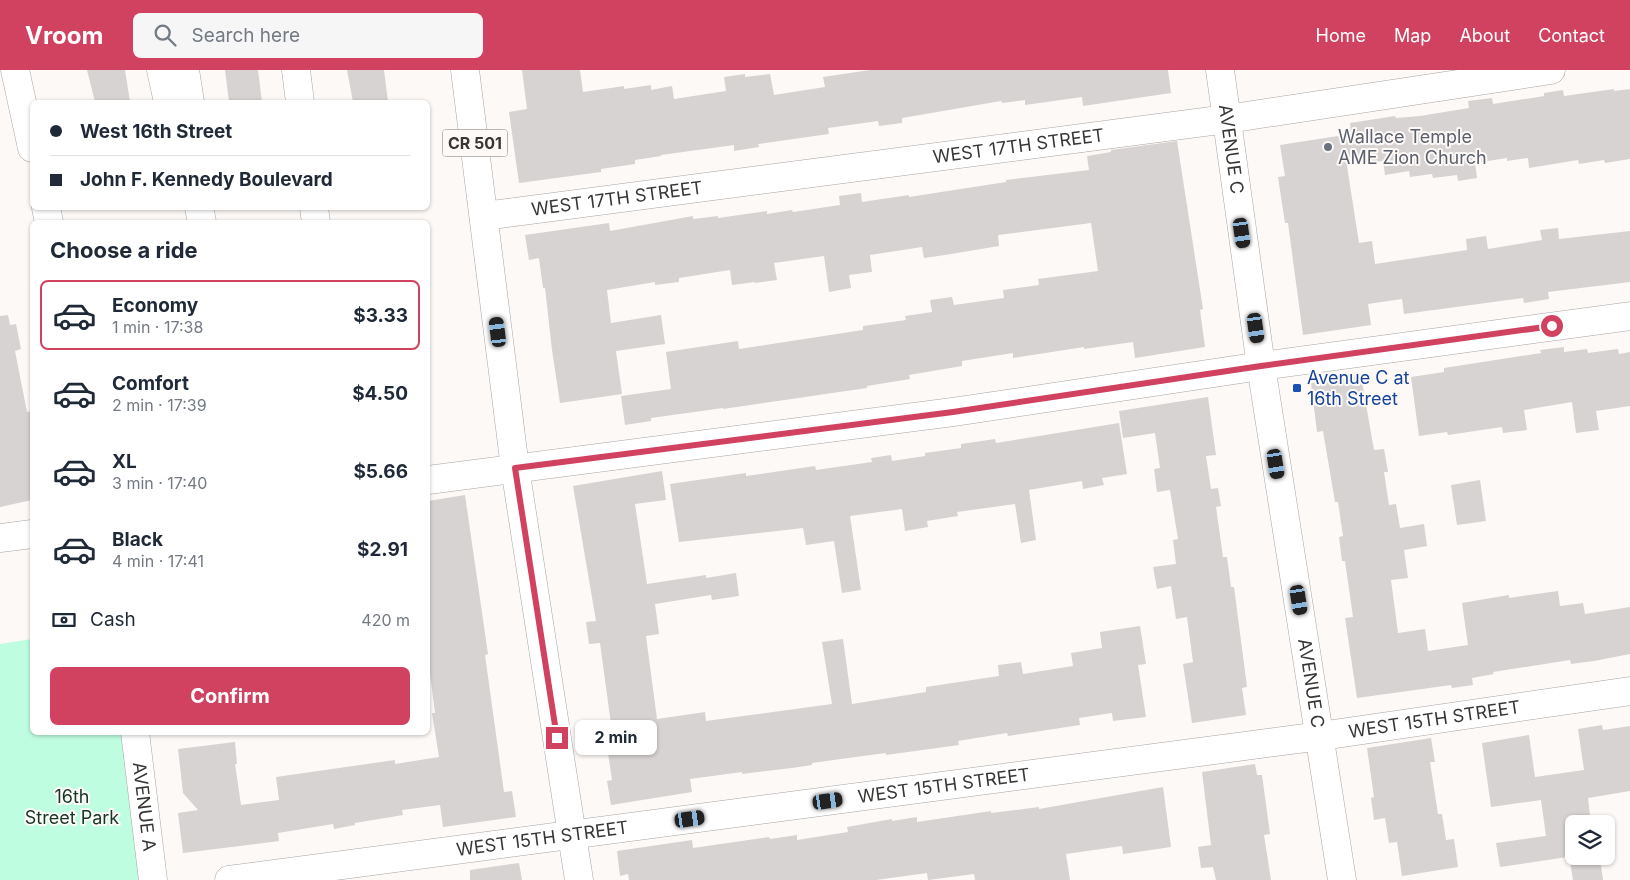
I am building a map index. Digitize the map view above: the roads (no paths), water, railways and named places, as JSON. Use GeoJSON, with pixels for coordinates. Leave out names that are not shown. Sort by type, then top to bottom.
{"type":"FeatureCollection","features":[{"type":"Feature","properties":{"kind":"street"},"geometry":{"type":"LineString","coordinates":[[15,70],[30,139]]}},
{"type":"Feature","properties":{"kind":"street"},"geometry":{"type":"LineString","coordinates":[[162,70],[168,100]]}},
{"type":"Feature","properties":{"kind":"street"},"geometry":{"type":"LineString","coordinates":[[185,70],[190,100]]}},
{"type":"Feature","properties":{"kind":"street"},"geometry":{"type":"LineString","coordinates":[[296,70],[300,100]]}},
{"type":"Feature","properties":{"kind":"street","name":"CR 501"},"geometry":{"type":"LineString","coordinates":[[465,70],[515,468],[579,880]]}},
{"type":"Feature","properties":{"kind":"street","name":"AVENUE C"},"geometry":{"type":"LineString","coordinates":[[1220,70],[1261,366],[1321,736],[1342,880]]}},
{"type":"Feature","properties":{"kind":"street","name":"WEST 17TH STREET"},"geometry":{"type":"LineString","coordinates":[[484,216],[1226,119],[1552,70]]}},
{"type":"Feature","properties":{"kind":"street"},"geometry":{"type":"LineString","coordinates":[[430,480],[953,412],[1261,366],[1630,316]]}},
{"type":"Feature","properties":{"kind":"street"},"geometry":{"type":"LineString","coordinates":[[0,538],[30,534]]}},
{"type":"Feature","properties":{"kind":"street","name":"WEST 15TH STREET"},"geometry":{"type":"LineString","coordinates":[[229,880],[1321,736],[1630,691]]}},
{"type":"Feature","properties":{"kind":"street","name":"AVENUE A"},"geometry":{"type":"LineString","coordinates":[[135,735],[153,880]]}},
{"type":"Feature","properties":{"kind":"place","name":"Wallace Temple AME Zion Church"},"geometry":{"type":"Point","coordinates":[1328,147]}},
{"type":"Feature","properties":{"kind":"place","name":"Avenue C at 16th Street"},"geometry":{"type":"Point","coordinates":[1297,388]}},
{"type":"Feature","properties":{"kind":"park label","name":"16th Street Park"},"geometry":{"type":"Point","coordinates":[72,808]}}]}
